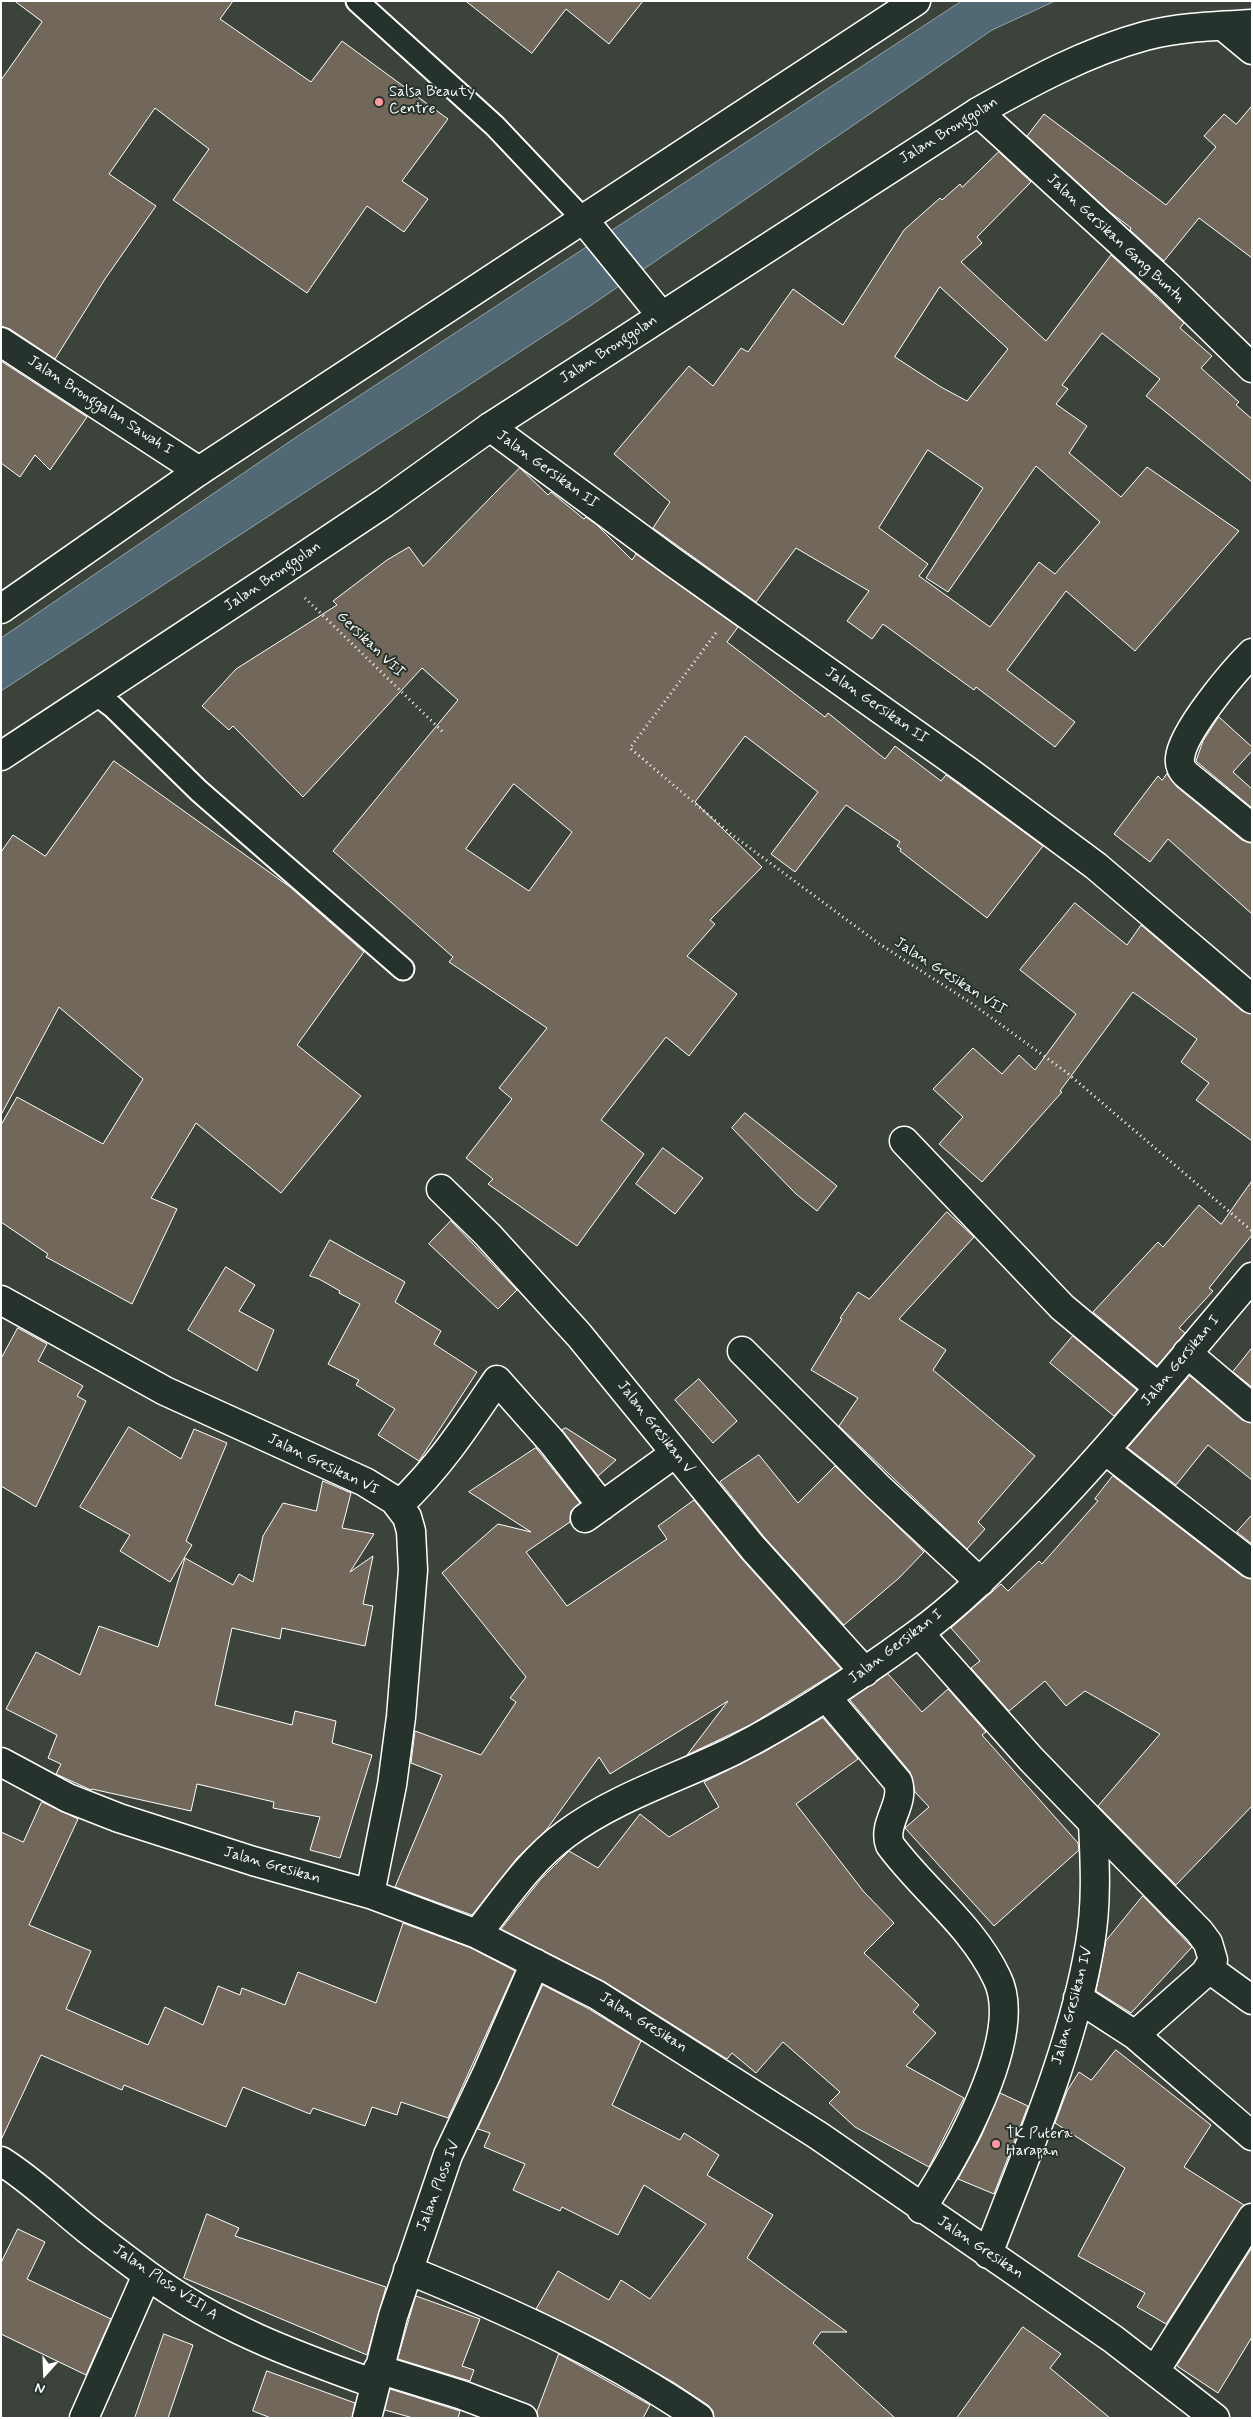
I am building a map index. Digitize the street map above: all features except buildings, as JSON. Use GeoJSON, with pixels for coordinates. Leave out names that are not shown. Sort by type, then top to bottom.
{"type":"FeatureCollection","features":[{"type":"Feature","properties":{"kind":"street"},"geometry":{"type":"LineString","coordinates":[[1,609],[199,471],[587,225],[916,1]]}},
{"type":"Feature","properties":{"kind":"street","name":"Jalan Bronggolan"},"geometry":{"type":"LineString","coordinates":[[1,756],[384,503],[490,427],[658,312],[978,112],[1038,79],[1119,45],[1173,31],[1252,24]]}},
{"type":"Feature","properties":{"kind":"street"},"geometry":{"type":"LineString","coordinates":[[1223,26],[1252,50]]}},
{"type":"Feature","properties":{"kind":"street","name":"Jalan Gersikan Gang Buntu"},"geometry":{"type":"LineString","coordinates":[[978,112],[1167,285],[1252,368]]}},
{"type":"Feature","properties":{"kind":"street"},"geometry":{"type":"LineString","coordinates":[[587,225],[658,312]]}},
{"type":"Feature","properties":{"kind":"street","name":"Jalan Bronggalan Sawah I"},"geometry":{"type":"LineString","coordinates":[[1,342],[199,471]]}},
{"type":"Feature","properties":{"kind":"street","name":"Jalan Gersikan II"},"geometry":{"type":"LineString","coordinates":[[490,427],[735,606],[969,772],[1096,866],[1252,999]]}},
{"type":"Feature","properties":{"kind":"street"},"geometry":{"type":"LineString","coordinates":[[1247,667],[1195,725],[1180,758],[1181,768],[1187,776],[1252,828]]}},
{"type":"Feature","properties":{"kind":"street"},"geometry":{"type":"LineString","coordinates":[[904,1141],[1062,1308],[1158,1387]]}},
{"type":"Feature","properties":{"kind":"street","name":"Jalan Gresikan V"},"geometry":{"type":"LineString","coordinates":[[441,1189],[488,1235],[579,1335],[674,1454],[753,1548],[865,1672]]}},
{"type":"Feature","properties":{"kind":"street","name":"Jalan Gersikan I"},"geometry":{"type":"LineString","coordinates":[[477,1934],[538,1858],[565,1834],[594,1816],[632,1797],[731,1752],[783,1725],[827,1698],[919,1633],[980,1582],[1056,1504],[1252,1277]]}},
{"type":"Feature","properties":{"kind":"street","name":"Jalan Gresikan VI"},"geometry":{"type":"LineString","coordinates":[[1,1300],[165,1391],[365,1482],[399,1505],[407,1517],[411,1531],[412,1607],[392,1785],[370,1894]]}},
{"type":"Feature","properties":{"kind":"street"},"geometry":{"type":"LineString","coordinates":[[742,1351],[794,1405],[980,1582]]}},
{"type":"Feature","properties":{"kind":"street"},"geometry":{"type":"LineString","coordinates":[[1188,1353],[1252,1408]]}},
{"type":"Feature","properties":{"kind":"street"},"geometry":{"type":"LineString","coordinates":[[399,1505],[417,1489],[447,1454],[497,1380],[552,1442],[593,1512],[674,1454]]}},
{"type":"Feature","properties":{"kind":"street"},"geometry":{"type":"LineString","coordinates":[[1104,1450],[1252,1564]]}},
{"type":"Feature","properties":{"kind":"street"},"geometry":{"type":"LineString","coordinates":[[919,1633],[1092,1823],[1199,1931],[1213,1954],[1213,1960],[1197,1981],[1136,2035]]}},
{"type":"Feature","properties":{"kind":"street"},"geometry":{"type":"LineString","coordinates":[[827,1698],[898,1782],[901,1795],[889,1829],[890,1845],[971,1936],[997,1977],[1003,1991],[1001,2041],[985,2090],[952,2160],[922,2209]]}},
{"type":"Feature","properties":{"kind":"street","name":"Jalan Gresikan"},"geometry":{"type":"LineString","coordinates":[[1,1762],[68,1798],[119,1818],[253,1861],[370,1894],[477,1934],[597,1995],[739,2084],[1113,2339],[1210,2416]]}},
{"type":"Feature","properties":{"kind":"street","name":"Jalan Gresikan IV"},"geometry":{"type":"LineString","coordinates":[[988,2254],[1054,2078],[1078,1998],[1090,1943],[1094,1912],[1096,1884],[1092,1823]]}},
{"type":"Feature","properties":{"kind":"street","name":"Jalan Ploso IV"},"geometry":{"type":"LineString","coordinates":[[367,2418],[376,2377],[408,2270],[448,2155],[487,2073],[535,1963]]}},
{"type":"Feature","properties":{"kind":"street"},"geometry":{"type":"LineString","coordinates":[[1208,1968],[1252,2000]]}},
{"type":"Feature","properties":{"kind":"street"},"geometry":{"type":"LineString","coordinates":[[1078,1998],[1136,2035],[1252,2136]]}},
{"type":"Feature","properties":{"kind":"street","name":"Jalan Ploso VIII A"},"geometry":{"type":"LineString","coordinates":[[1,2161],[25,2177],[88,2230],[147,2274],[196,2308],[228,2326],[284,2351],[376,2377],[462,2395],[523,2418]]}},
{"type":"Feature","properties":{"kind":"street"},"geometry":{"type":"LineString","coordinates":[[1155,2371],[1252,2218]]}},
{"type":"Feature","properties":{"kind":"street"},"geometry":{"type":"LineString","coordinates":[[408,2270],[472,2296],[583,2348],[643,2382],[699,2418]]}},
{"type":"Feature","properties":{"kind":"street"},"geometry":{"type":"LineString","coordinates":[[84,2418],[147,2274]]}},
{"type":"Feature","properties":{"kind":"lane"},"geometry":{"type":"LineString","coordinates":[[357,1],[495,126],[587,225]]}},
{"type":"Feature","properties":{"kind":"lane"},"geometry":{"type":"LineString","coordinates":[[96,695],[113,707],[199,790],[404,969]]}},
{"type":"Feature","properties":{"kind":"path","name":"Gersikan VII"},"geometry":{"type":"LineString","coordinates":[[279,573],[444,734]]}},
{"type":"Feature","properties":{"kind":"path","name":"Jalan Gresikan VII"},"geometry":{"type":"LineString","coordinates":[[735,606],[630,748],[731,834],[878,943],[971,1003],[1066,1072],[1252,1231]]}},
{"type":"Feature","properties":{"kind":"water"},"geometry":{"type":"Polygon","coordinates":[[[962,1],[1055,1],[992,30],[590,306],[1,691],[1,638],[298,436],[962,1]]]}},
{"type":"Feature","properties":{"kind":"place","name":"Salsa Beauty Centre"},"geometry":{"type":"Point","coordinates":[379,102]}},
{"type":"Feature","properties":{"kind":"place","name":"TK Putera Harapan"},"geometry":{"type":"Point","coordinates":[996,2144]}}]}
